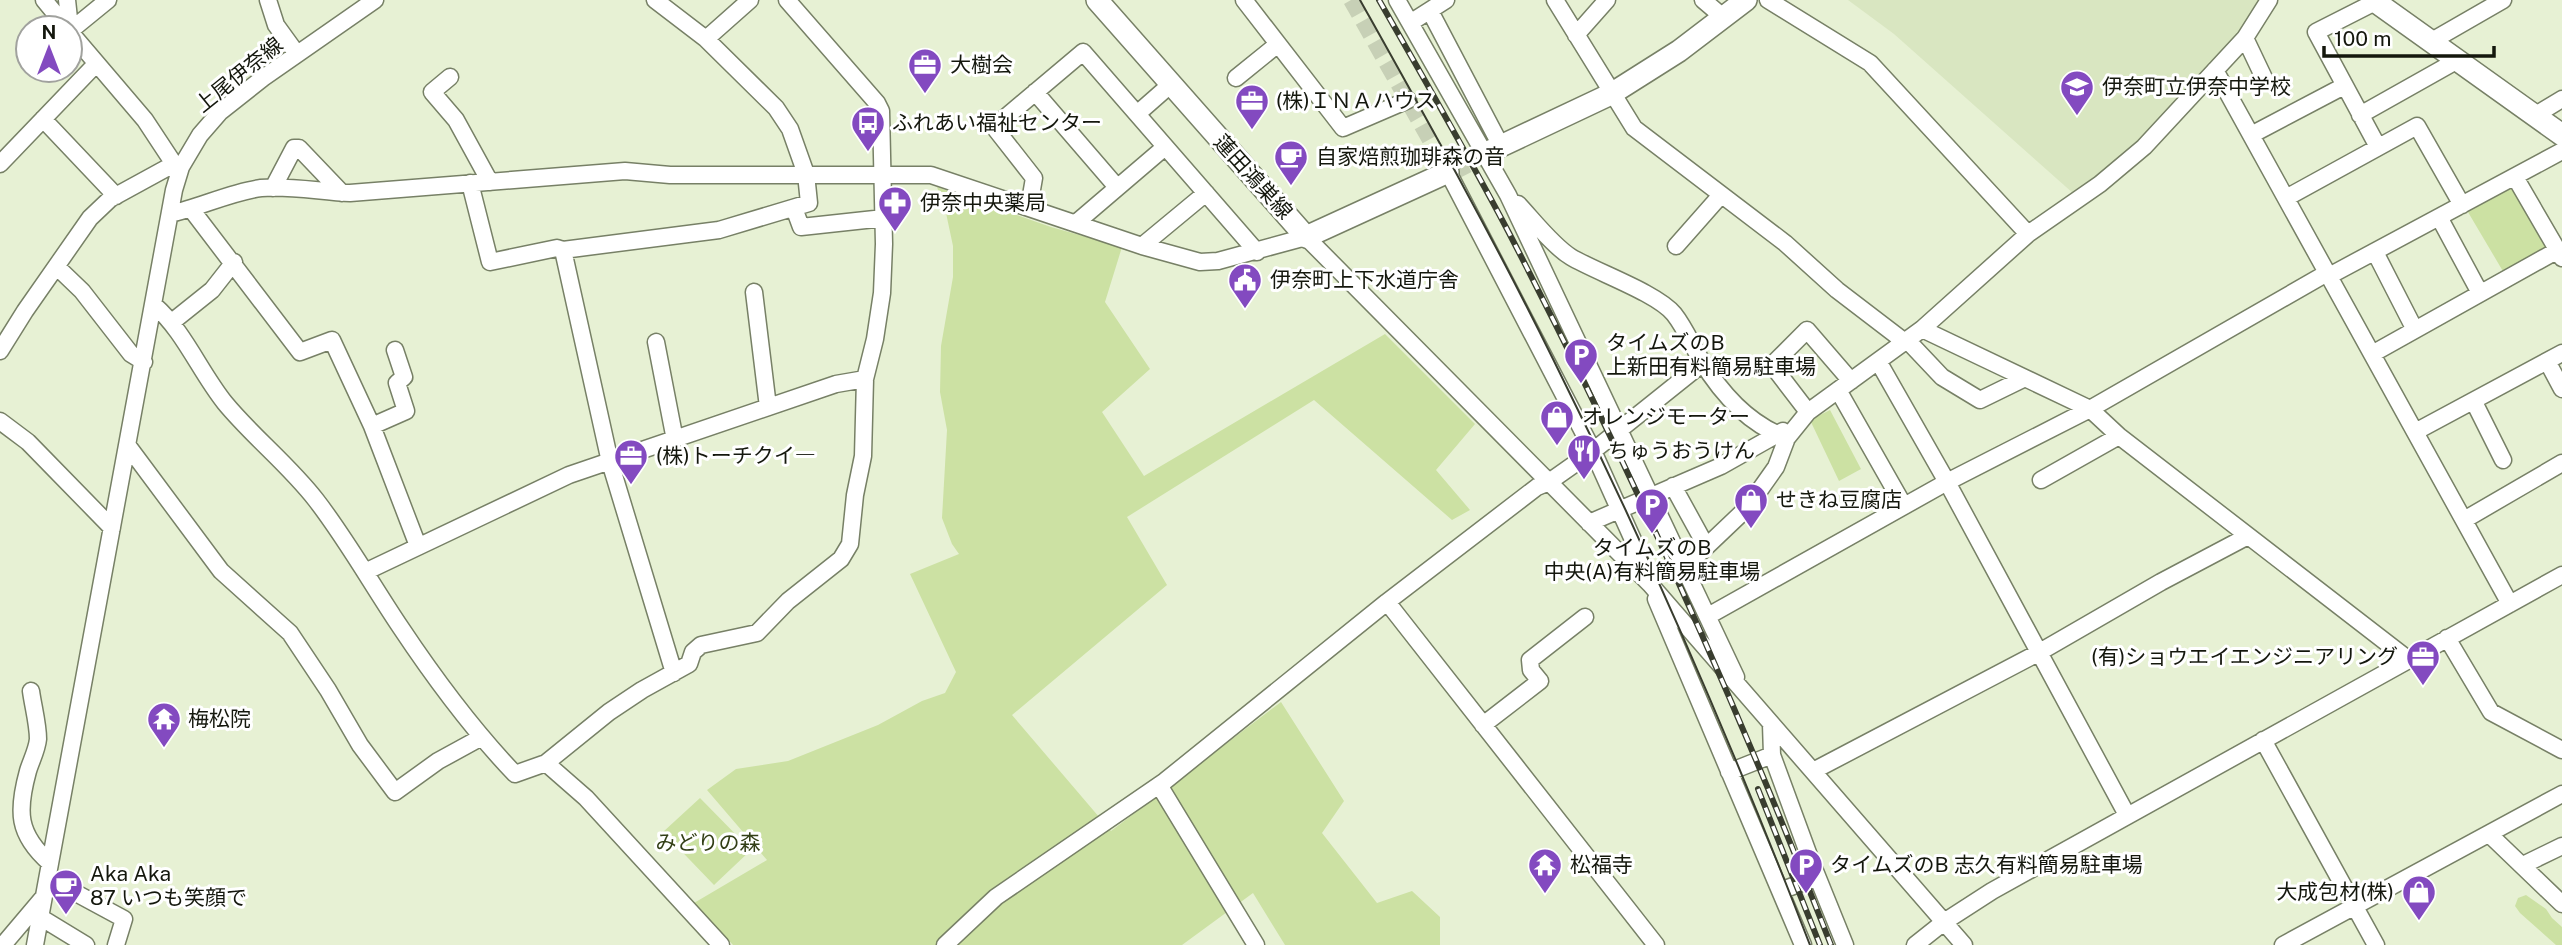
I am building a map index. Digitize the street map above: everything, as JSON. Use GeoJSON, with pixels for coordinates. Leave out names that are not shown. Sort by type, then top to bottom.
{"type":"FeatureCollection","features":[{"type":"Feature","properties":{"kind":"main road","name":"蓮田鴻巣線"},"geometry":{"type":"LineString","coordinates":[[1097,0],[1306,237],[1448,172]]}},
{"type":"Feature","properties":{"kind":"main road"},"geometry":{"type":"LineString","coordinates":[[1494,150],[1611,94],[1679,51],[1746,0]]}},
{"type":"Feature","properties":{"kind":"main road"},"geometry":{"type":"LineString","coordinates":[[2374,1],[2562,135]]}},
{"type":"Feature","properties":{"kind":"street"},"geometry":{"type":"LineString","coordinates":[[44,0],[56,14]]}},
{"type":"Feature","properties":{"kind":"street"},"geometry":{"type":"LineString","coordinates":[[84,18],[108,0]]}},
{"type":"Feature","properties":{"kind":"street"},"geometry":{"type":"LineString","coordinates":[[268,0],[276,25],[297,54]]}},
{"type":"Feature","properties":{"kind":"street","name":"上尾伊奈線"},"geometry":{"type":"LineString","coordinates":[[35,945],[144,362],[177,165],[220,112],[375,0]]}},
{"type":"Feature","properties":{"kind":"street"},"geometry":{"type":"LineString","coordinates":[[470,183],[490,262],[557,248],[563,250],[719,230],[809,203],[806,174],[790,129],[776,108],[706,38],[655,0]]}},
{"type":"Feature","properties":{"kind":"street"},"geometry":{"type":"LineString","coordinates":[[706,38],[750,0]]}},
{"type":"Feature","properties":{"kind":"street"},"geometry":{"type":"LineString","coordinates":[[154,305],[172,322],[236,417],[314,498],[480,738],[515,774],[546,763],[609,712],[689,664],[693,652],[701,645],[757,633],[788,601],[841,559],[849,544],[863,456],[865,379],[882,293],[884,218],[881,111],[877,103],[787,0]]}},
{"type":"Feature","properties":{"kind":"street"},"geometry":{"type":"LineString","coordinates":[[1244,0],[1343,128],[1408,100]]}},
{"type":"Feature","properties":{"kind":"street"},"geometry":{"type":"LineString","coordinates":[[1397,0],[1494,150]]}},
{"type":"Feature","properties":{"kind":"street"},"geometry":{"type":"LineString","coordinates":[[1410,23],[1447,0]]}},
{"type":"Feature","properties":{"kind":"street"},"geometry":{"type":"LineString","coordinates":[[1555,0],[1634,128],[1785,243],[1838,290],[1906,341],[1942,377],[1980,400],[2023,379]]}},
{"type":"Feature","properties":{"kind":"street"},"geometry":{"type":"LineString","coordinates":[[1576,35],[1606,0]]}},
{"type":"Feature","properties":{"kind":"street"},"geometry":{"type":"LineString","coordinates":[[1703,0],[1723,17]]}},
{"type":"Feature","properties":{"kind":"street"},"geometry":{"type":"LineString","coordinates":[[1768,0],[1870,63],[2028,234]]}},
{"type":"Feature","properties":{"kind":"street"},"geometry":{"type":"LineString","coordinates":[[1590,523],[1721,466],[1786,433],[1808,412],[1922,329],[2028,234],[2100,184],[2144,148],[2245,38],[2269,0]]}},
{"type":"Feature","properties":{"kind":"street"},"geometry":{"type":"LineString","coordinates":[[2430,42],[2503,0]]}},
{"type":"Feature","properties":{"kind":"street"},"geometry":{"type":"LineString","coordinates":[[2374,1],[2316,32],[2378,147]]}},
{"type":"Feature","properties":{"kind":"street"},"geometry":{"type":"LineString","coordinates":[[1430,11],[1494,150],[1508,195],[1686,566],[1742,692]]}},
{"type":"Feature","properties":{"kind":"street"},"geometry":{"type":"LineString","coordinates":[[2245,38],[2264,78]]}},
{"type":"Feature","properties":{"kind":"street"},"geometry":{"type":"LineString","coordinates":[[1236,78],[1278,44]]}},
{"type":"Feature","properties":{"kind":"street"},"geometry":{"type":"LineString","coordinates":[[0,351],[90,218],[116,196],[177,165],[145,120],[84,49]]}},
{"type":"Feature","properties":{"kind":"street"},"geometry":{"type":"LineString","coordinates":[[1029,207],[1034,178],[994,127],[1083,52],[1257,252]]}},
{"type":"Feature","properties":{"kind":"street"},"geometry":{"type":"LineString","coordinates":[[2360,115],[2456,61]]}},
{"type":"Feature","properties":{"kind":"street"},"geometry":{"type":"LineString","coordinates":[[0,164],[96,64]]}},
{"type":"Feature","properties":{"kind":"street"},"geometry":{"type":"LineString","coordinates":[[2215,70],[2510,604]]}},
{"type":"Feature","properties":{"kind":"street"},"geometry":{"type":"LineString","coordinates":[[450,77],[432,92],[456,120],[490,182]]}},
{"type":"Feature","properties":{"kind":"street"},"geometry":{"type":"LineString","coordinates":[[1137,114],[1170,85]]}},
{"type":"Feature","properties":{"kind":"street"},"geometry":{"type":"LineString","coordinates":[[2251,135],[2344,86]]}},
{"type":"Feature","properties":{"kind":"street"},"geometry":{"type":"LineString","coordinates":[[1035,92],[1116,186]]}},
{"type":"Feature","properties":{"kind":"street"},"geometry":{"type":"LineString","coordinates":[[2534,116],[2562,99]]}},
{"type":"Feature","properties":{"kind":"street"},"geometry":{"type":"LineString","coordinates":[[43,119],[116,196]]}},
{"type":"Feature","properties":{"kind":"street"},"geometry":{"type":"LineString","coordinates":[[2286,198],[2417,126],[2462,205]]}},
{"type":"Feature","properties":{"kind":"street"},"geometry":{"type":"LineString","coordinates":[[1076,223],[1165,146]]}},
{"type":"Feature","properties":{"kind":"street"},"geometry":{"type":"LineString","coordinates":[[273,188],[294,148],[299,148],[342,193]]}},
{"type":"Feature","properties":{"kind":"street"},"geometry":{"type":"LineString","coordinates":[[1708,616],[1947,482],[2090,409],[2328,275],[2562,150]]}},
{"type":"Feature","properties":{"kind":"street"},"geometry":{"type":"LineString","coordinates":[[170,214],[261,188],[342,193],[625,172],[670,176],[883,173],[931,174],[1142,246],[1200,262],[1218,261],[1257,252],[1306,237],[1646,580],[1964,945]]}},
{"type":"Feature","properties":{"kind":"street"},"geometry":{"type":"LineString","coordinates":[[1448,172],[1593,451],[1638,551],[1646,580],[1803,945]]}},
{"type":"Feature","properties":{"kind":"street"},"geometry":{"type":"LineString","coordinates":[[2372,354],[2480,293],[2560,254],[2515,177]]}},
{"type":"Feature","properties":{"kind":"street"},"geometry":{"type":"LineString","coordinates":[[1142,246],[1206,193]]}},
{"type":"Feature","properties":{"kind":"street"},"geometry":{"type":"LineString","coordinates":[[1508,195],[1568,256],[1616,279],[1673,312],[1703,363],[1728,397],[1745,413],[1786,433]]}},
{"type":"Feature","properties":{"kind":"street"},"geometry":{"type":"LineString","coordinates":[[1676,246],[1721,195]]}},
{"type":"Feature","properties":{"kind":"street"},"geometry":{"type":"LineString","coordinates":[[794,208],[802,228],[884,218]]}},
{"type":"Feature","properties":{"kind":"street"},"geometry":{"type":"LineString","coordinates":[[191,209],[300,352],[332,340],[372,426],[418,547]]}},
{"type":"Feature","properties":{"kind":"street"},"geometry":{"type":"LineString","coordinates":[[2439,217],[2480,293]]}},
{"type":"Feature","properties":{"kind":"street"},"geometry":{"type":"LineString","coordinates":[[563,250],[610,462],[674,673]]}},
{"type":"Feature","properties":{"kind":"street"},"geometry":{"type":"LineString","coordinates":[[2375,252],[2416,330]]}},
{"type":"Feature","properties":{"kind":"street"},"geometry":{"type":"LineString","coordinates":[[172,322],[212,290],[234,262]]}},
{"type":"Feature","properties":{"kind":"street"},"geometry":{"type":"LineString","coordinates":[[57,267],[82,291],[131,354],[144,362]]}},
{"type":"Feature","properties":{"kind":"street"},"geometry":{"type":"LineString","coordinates":[[754,292],[768,407]]}},
{"type":"Feature","properties":{"kind":"street"},"geometry":{"type":"LineString","coordinates":[[1922,329],[2090,409],[2119,436],[2409,660]]}},
{"type":"Feature","properties":{"kind":"street"},"geometry":{"type":"LineString","coordinates":[[1808,412],[1772,365],[1807,330],[1844,385],[1904,506]]}},
{"type":"Feature","properties":{"kind":"street"},"geometry":{"type":"LineString","coordinates":[[656,342],[675,440]]}},
{"type":"Feature","properties":{"kind":"street"},"geometry":{"type":"LineString","coordinates":[[372,426],[406,411],[397,383],[404,377],[395,349]]}},
{"type":"Feature","properties":{"kind":"street"},"geometry":{"type":"LineString","coordinates":[[2415,432],[2562,353]]}},
{"type":"Feature","properties":{"kind":"street"},"geometry":{"type":"LineString","coordinates":[[1878,361],[1947,482],[2127,815]]}},
{"type":"Feature","properties":{"kind":"street"},"geometry":{"type":"LineString","coordinates":[[2547,361],[2562,389]]}},
{"type":"Feature","properties":{"kind":"street"},"geometry":{"type":"LineString","coordinates":[[945,945],[996,897],[1159,785],[1387,602],[1536,487],[1549,482],[1593,451],[1703,363]]}},
{"type":"Feature","properties":{"kind":"street"},"geometry":{"type":"LineString","coordinates":[[367,571],[569,475],[836,384],[865,379]]}},
{"type":"Feature","properties":{"kind":"street"},"geometry":{"type":"LineString","coordinates":[[2474,401],[2503,460]]}},
{"type":"Feature","properties":{"kind":"street"},"geometry":{"type":"LineString","coordinates":[[0,421],[28,442],[112,528]]}},
{"type":"Feature","properties":{"kind":"street"},"geometry":{"type":"LineString","coordinates":[[1686,566],[1747,508],[1776,467],[1786,433]]}},
{"type":"Feature","properties":{"kind":"street"},"geometry":{"type":"LineString","coordinates":[[2041,480],[2119,436]]}},
{"type":"Feature","properties":{"kind":"street"},"geometry":{"type":"LineString","coordinates":[[128,446],[220,571],[290,633],[328,690],[359,745],[395,792],[438,761],[480,738]]}},
{"type":"Feature","properties":{"kind":"street"},"geometry":{"type":"LineString","coordinates":[[2463,520],[2562,463]]}},
{"type":"Feature","properties":{"kind":"street"},"geometry":{"type":"LineString","coordinates":[[1673,486],[1706,547]]}},
{"type":"Feature","properties":{"kind":"street"},"geometry":{"type":"LineString","coordinates":[[1813,771],[2038,653],[2161,582],[2248,536]]}},
{"type":"Feature","properties":{"kind":"street"},"geometry":{"type":"LineString","coordinates":[[1915,945],[1944,922],[1992,891],[2562,575]]}},
{"type":"Feature","properties":{"kind":"street"},"geometry":{"type":"LineString","coordinates":[[1387,602],[1656,945]]}},
{"type":"Feature","properties":{"kind":"street"},"geometry":{"type":"LineString","coordinates":[[1483,725],[1539,681],[1531,670],[1530,660],[1585,617]]}},
{"type":"Feature","properties":{"kind":"street"},"geometry":{"type":"LineString","coordinates":[[2448,638],[2491,712],[2562,750]]}},
{"type":"Feature","properties":{"kind":"street"},"geometry":{"type":"LineString","coordinates":[[31,691],[38,741],[20,805],[26,835],[49,871],[124,919],[116,945]]}},
{"type":"Feature","properties":{"kind":"street"},"geometry":{"type":"LineString","coordinates":[[1771,724],[1772,755],[1845,945]]}},
{"type":"Feature","properties":{"kind":"street"},"geometry":{"type":"LineString","coordinates":[[2263,740],[2376,945]]}},
{"type":"Feature","properties":{"kind":"street"},"geometry":{"type":"LineString","coordinates":[[1729,772],[1772,755]]}},
{"type":"Feature","properties":{"kind":"street"},"geometry":{"type":"LineString","coordinates":[[546,763],[586,798],[721,945]]}},
{"type":"Feature","properties":{"kind":"street"},"geometry":{"type":"LineString","coordinates":[[1159,785],[1256,945]]}},
{"type":"Feature","properties":{"kind":"street"},"geometry":{"type":"LineString","coordinates":[[2283,945],[2562,794]]}},
{"type":"Feature","properties":{"kind":"street"},"geometry":{"type":"LineString","coordinates":[[2488,834],[2562,904]]}},
{"type":"Feature","properties":{"kind":"street"},"geometry":{"type":"LineString","coordinates":[[2523,865],[2562,846]]}},
{"type":"Feature","properties":{"kind":"street"},"geometry":{"type":"LineString","coordinates":[[1780,891],[1817,877]]}},
{"type":"Feature","properties":{"kind":"street"},"geometry":{"type":"LineString","coordinates":[[3,945],[44,897]]}},
{"type":"Feature","properties":{"kind":"street"},"geometry":{"type":"LineString","coordinates":[[40,917],[86,945]]}},
{"type":"Feature","properties":{"kind":"shaded area","name":"伊奈町立伊奈中学校"},"geometry":{"type":"Polygon","coordinates":[[[1848,0],[2261,0],[2235,38],[2138,147],[2074,194],[1894,34],[1848,0]]]}},
{"type":"Feature","properties":{"kind":"green space"},"geometry":{"type":"Polygon","coordinates":[[[2506,185],[2516,187],[2548,245],[2546,252],[2504,273],[2465,207],[2506,185]]]}},
{"type":"Feature","properties":{"kind":"green space"},"geometry":{"type":"Polygon","coordinates":[[[937,187],[1051,227],[1122,247],[1105,302],[1150,369],[1102,412],[1144,476],[1385,334],[1475,424],[1436,470],[1470,510],[1452,520],[1314,400],[1127,517],[1167,585],[1012,715],[1111,831],[1281,702],[1344,801],[1322,833],[1377,903],[1412,891],[1440,917],[1440,945],[1285,945],[1253,893],[1182,945],[733,945],[694,903],[767,860],[707,790],[736,769],[788,761],[878,725],[922,701],[945,693],[956,672],[910,574],[959,554],[942,518],[947,430],[940,392],[941,346],[953,277],[953,246],[937,187]]]}},
{"type":"Feature","properties":{"kind":"green space"},"geometry":{"type":"Polygon","coordinates":[[[1830,410],[1861,469],[1839,481],[1810,420],[1830,410]]]}},
{"type":"Feature","properties":{"kind":"green space","name":"みどりの森"},"geometry":{"type":"Polygon","coordinates":[[[700,798],[751,850],[714,885],[663,832],[700,798]]]}},
{"type":"Feature","properties":{"kind":"green space"},"geometry":{"type":"Polygon","coordinates":[[[2526,895],[2546,909],[2562,927],[2562,945],[2556,945],[2520,913],[2515,906],[2518,898],[2526,895]]]}},
{"type":"Feature","properties":{"kind":"tunnel"},"geometry":{"type":"LineString","coordinates":[[1351,0],[1448,172]]}},
{"type":"Feature","properties":{"kind":"tunnel"},"geometry":{"type":"LineString","coordinates":[[1448,172],[1486,153]]}},
{"type":"Feature","properties":{"kind":"tram line"},"geometry":{"type":"LineString","coordinates":[[1360,0],[1483,223],[1588,431],[1688,649],[1751,796],[1810,945]]}},
{"type":"Feature","properties":{"kind":"railway"},"geometry":{"type":"LineString","coordinates":[[1379,0],[1492,202],[1596,406],[1719,673],[1831,945]]}},
{"type":"Feature","properties":{"kind":"railway"},"geometry":{"type":"LineString","coordinates":[[1758,789],[1820,945]]}},
{"type":"Feature","properties":{"kind":"place","name":"大樹会"},"geometry":{"type":"Point","coordinates":[925,95]}},
{"type":"Feature","properties":{"kind":"place","name":"伊奈町立伊奈中学校"},"geometry":{"type":"Point","coordinates":[2077,117]}},
{"type":"Feature","properties":{"kind":"place","name":"(株)ＩＮＡハウス"},"geometry":{"type":"Point","coordinates":[1252,131]}},
{"type":"Feature","properties":{"kind":"place","name":"ふれあい福祉センター"},"geometry":{"type":"Point","coordinates":[868,153]}},
{"type":"Feature","properties":{"kind":"place","name":"自家焙煎珈琲森の音"},"geometry":{"type":"Point","coordinates":[1291,187]}},
{"type":"Feature","properties":{"kind":"place","name":"伊奈中央薬局"},"geometry":{"type":"Point","coordinates":[895,233]}},
{"type":"Feature","properties":{"kind":"place","name":"伊奈町上下水道庁舎"},"geometry":{"type":"Point","coordinates":[1245,310]}},
{"type":"Feature","properties":{"kind":"place","name":"タイムズのB 上新田有料簡易駐車場"},"geometry":{"type":"Point","coordinates":[1581,385]}},
{"type":"Feature","properties":{"kind":"place","name":"オレンジモーター"},"geometry":{"type":"Point","coordinates":[1557,447]}},
{"type":"Feature","properties":{"kind":"place","name":"ちゅうおうけん"},"geometry":{"type":"Point","coordinates":[1584,481]}},
{"type":"Feature","properties":{"kind":"place","name":"(株)トーチクイ―"},"geometry":{"type":"Point","coordinates":[631,486]}},
{"type":"Feature","properties":{"kind":"place","name":"せきね豆腐店"},"geometry":{"type":"Point","coordinates":[1751,530]}},
{"type":"Feature","properties":{"kind":"place","name":"タイムズのB 中央(A)有料簡易駐車場"},"geometry":{"type":"Point","coordinates":[1652,535]}},
{"type":"Feature","properties":{"kind":"place","name":"(有)ショウエイエンジニアリング"},"geometry":{"type":"Point","coordinates":[2423,687]}},
{"type":"Feature","properties":{"kind":"place","name":"梅松院"},"geometry":{"type":"Point","coordinates":[164,749]}},
{"type":"Feature","properties":{"kind":"place","name":"松福寺"},"geometry":{"type":"Point","coordinates":[1545,895]}},
{"type":"Feature","properties":{"kind":"place","name":"タイムズのB 志久有料簡易駐車場"},"geometry":{"type":"Point","coordinates":[1806,895]}},
{"type":"Feature","properties":{"kind":"place","name":"Aka Aka 87 いつも笑顔で"},"geometry":{"type":"Point","coordinates":[66,916]}},
{"type":"Feature","properties":{"kind":"place","name":"大成包材(株)"},"geometry":{"type":"Point","coordinates":[2419,922]}}]}
